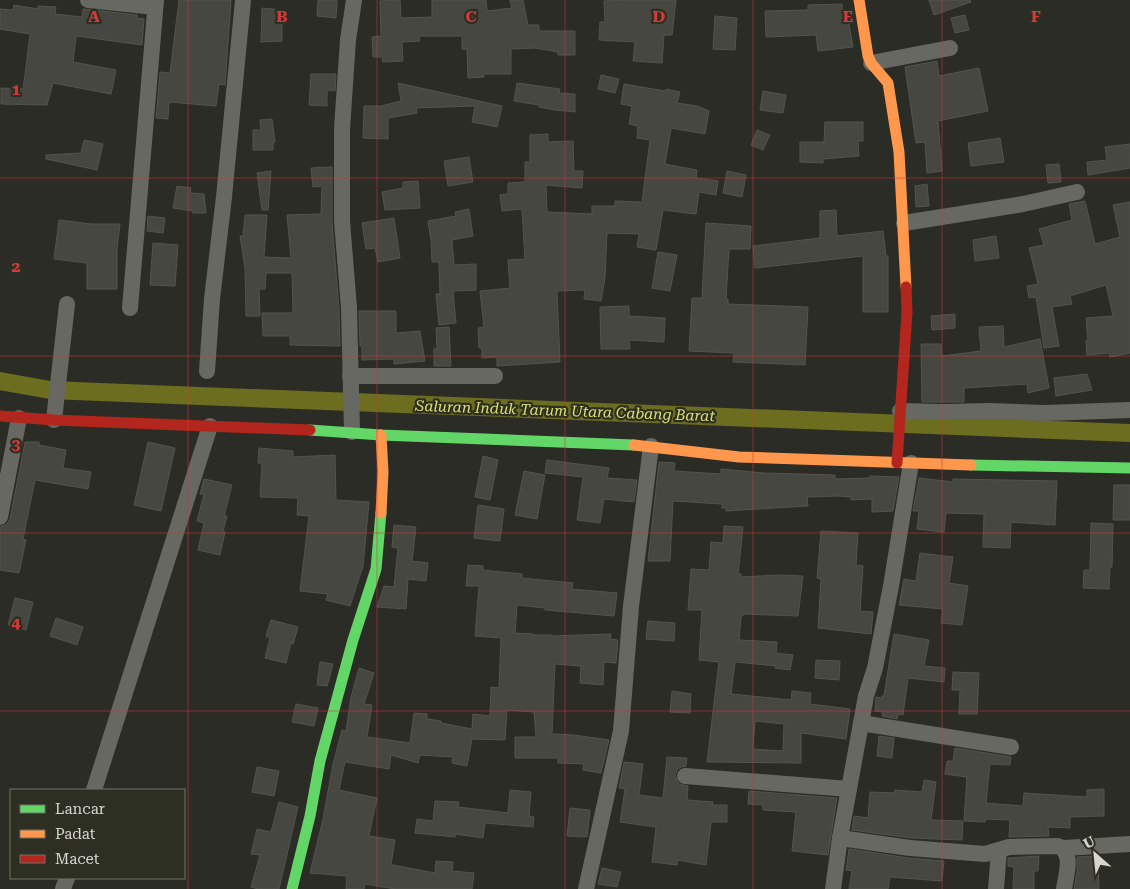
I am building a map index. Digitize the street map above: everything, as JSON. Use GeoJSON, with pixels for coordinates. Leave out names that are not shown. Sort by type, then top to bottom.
{"type":"FeatureCollection","features":[{"type":"Feature","properties":{"kind":"main road"},"geometry":{"type":"LineString","coordinates":[[859,0],[868,56],[871,63],[888,83],[891,94],[899,152],[907,312],[897,447],[904,463]]}},
{"type":"Feature","properties":{"kind":"main road"},"geometry":{"type":"LineString","coordinates":[[0,416],[19,418],[55,413],[210,426],[351,424],[381,435],[652,446],[739,457],[1130,468]]}},
{"type":"Feature","properties":{"kind":"main road"},"geometry":{"type":"LineString","coordinates":[[292,889],[310,816],[320,761],[353,640],[376,569],[382,516],[383,472],[381,435]]}},
{"type":"Feature","properties":{"kind":"street"},"geometry":{"type":"LineString","coordinates":[[88,0],[155,3],[130,308]]}},
{"type":"Feature","properties":{"kind":"street"},"geometry":{"type":"LineString","coordinates":[[206,371],[243,0]]}},
{"type":"Feature","properties":{"kind":"street"},"geometry":{"type":"LineString","coordinates":[[351,424],[349,308],[342,221],[342,129],[348,40],[354,0]]}},
{"type":"Feature","properties":{"kind":"street"},"geometry":{"type":"LineString","coordinates":[[871,63],[950,48]]}},
{"type":"Feature","properties":{"kind":"street"},"geometry":{"type":"LineString","coordinates":[[904,224],[1023,204],[1077,192]]}},
{"type":"Feature","properties":{"kind":"street"},"geometry":{"type":"LineString","coordinates":[[55,413],[67,304]]}},
{"type":"Feature","properties":{"kind":"street"},"geometry":{"type":"LineString","coordinates":[[350,380],[495,376]]}},
{"type":"Feature","properties":{"kind":"street"},"geometry":{"type":"LineString","coordinates":[[899,415],[989,411],[1045,413],[1130,410]]}},
{"type":"Feature","properties":{"kind":"street"},"geometry":{"type":"LineString","coordinates":[[0,517],[19,418]]}},
{"type":"Feature","properties":{"kind":"street"},"geometry":{"type":"LineString","coordinates":[[94,789],[210,426]]}},
{"type":"Feature","properties":{"kind":"street"},"geometry":{"type":"LineString","coordinates":[[586,889],[621,731],[631,606],[652,446]]}},
{"type":"Feature","properties":{"kind":"street"},"geometry":{"type":"LineString","coordinates":[[833,889],[840,838],[866,696],[875,668],[891,586],[904,463]]}},
{"type":"Feature","properties":{"kind":"street"},"geometry":{"type":"LineString","coordinates":[[861,724],[1011,747]]}},
{"type":"Feature","properties":{"kind":"street"},"geometry":{"type":"LineString","coordinates":[[685,776],[849,789]]}},
{"type":"Feature","properties":{"kind":"street"},"geometry":{"type":"LineString","coordinates":[[840,838],[910,848],[985,854],[1018,846],[1058,846],[1064,848],[1130,844]]}},
{"type":"Feature","properties":{"kind":"street"},"geometry":{"type":"LineString","coordinates":[[1064,848],[1068,855],[1064,889]]}},
{"type":"Feature","properties":{"kind":"street"},"geometry":{"type":"LineString","coordinates":[[996,889],[999,850]]}},
{"type":"Feature","properties":{"kind":"building"},"geometry":{"type":"Polygon","coordinates":[[[179,0],[231,0],[225,85],[219,84],[216,106],[169,102],[168,119],[156,118],[160,72],[170,73],[179,0]]]}},
{"type":"Feature","properties":{"kind":"building"},"geometry":{"type":"Polygon","coordinates":[[[318,0],[337,0],[336,18],[317,16],[318,0]]]}},
{"type":"Feature","properties":{"kind":"building"},"geometry":{"type":"Polygon","coordinates":[[[400,0],[401,18],[432,17],[432,0],[486,0],[487,11],[512,8],[510,0],[523,0],[528,25],[539,25],[539,31],[575,31],[575,55],[558,55],[558,52],[535,48],[511,49],[511,74],[484,74],[484,77],[468,78],[467,49],[462,49],[462,36],[419,36],[420,41],[402,42],[403,61],[383,62],[382,57],[373,57],[372,37],[381,36],[380,1],[400,0]]]}},
{"type":"Feature","properties":{"kind":"building"},"geometry":{"type":"Polygon","coordinates":[[[676,0],[672,35],[664,35],[662,63],[633,61],[635,42],[599,40],[600,22],[605,22],[604,1],[676,0]]]}},
{"type":"Feature","properties":{"kind":"building"},"geometry":{"type":"Polygon","coordinates":[[[929,0],[970,0],[971,2],[934,15],[929,0]]]}},
{"type":"Feature","properties":{"kind":"building"},"geometry":{"type":"Polygon","coordinates":[[[842,4],[843,24],[849,24],[853,47],[818,51],[816,35],[766,37],[765,11],[808,10],[808,5],[842,4]]]}},
{"type":"Feature","properties":{"kind":"building"},"geometry":{"type":"Polygon","coordinates":[[[14,5],[38,9],[38,6],[56,7],[55,14],[82,17],[83,9],[137,15],[137,18],[144,19],[142,45],[76,36],[73,62],[116,70],[111,94],[53,83],[47,105],[1,104],[1,88],[23,89],[25,75],[30,34],[0,29],[0,9],[13,10],[14,5]]]}},
{"type":"Feature","properties":{"kind":"building"},"geometry":{"type":"Polygon","coordinates":[[[262,8],[282,10],[282,41],[261,42],[262,8]]]}},
{"type":"Feature","properties":{"kind":"building"},"geometry":{"type":"Polygon","coordinates":[[[965,15],[969,30],[955,33],[951,18],[965,15]]]}},
{"type":"Feature","properties":{"kind":"building"},"geometry":{"type":"Polygon","coordinates":[[[715,16],[737,18],[735,50],[713,49],[715,16]]]}},
{"type":"Feature","properties":{"kind":"building"},"geometry":{"type":"Polygon","coordinates":[[[937,61],[939,76],[979,68],[988,111],[938,121],[942,171],[927,173],[925,142],[916,143],[905,67],[937,61]]]}},
{"type":"Feature","properties":{"kind":"building"},"geometry":{"type":"Polygon","coordinates":[[[311,74],[336,74],[335,91],[327,90],[327,106],[309,105],[311,74]]]}},
{"type":"Feature","properties":{"kind":"building"},"geometry":{"type":"Polygon","coordinates":[[[601,75],[619,79],[615,93],[598,89],[601,75]]]}},
{"type":"Feature","properties":{"kind":"building"},"geometry":{"type":"Polygon","coordinates":[[[398,83],[502,106],[497,127],[472,122],[475,106],[416,108],[417,113],[388,118],[388,139],[363,138],[364,106],[381,106],[401,101],[398,83]]]}},
{"type":"Feature","properties":{"kind":"building"},"geometry":{"type":"Polygon","coordinates":[[[517,83],[560,89],[559,93],[575,94],[575,112],[555,110],[514,101],[517,83]]]}},
{"type":"Feature","properties":{"kind":"building"},"geometry":{"type":"Polygon","coordinates":[[[624,84],[680,92],[677,103],[697,106],[709,111],[705,134],[671,128],[665,164],[697,170],[696,178],[718,181],[716,195],[699,192],[696,214],[663,210],[656,250],[637,247],[639,234],[607,233],[605,278],[601,301],[584,299],[585,290],[557,291],[560,362],[497,366],[497,357],[482,358],[482,348],[479,348],[478,328],[484,327],[480,291],[510,288],[508,260],[525,259],[522,209],[502,211],[500,195],[508,194],[508,183],[525,182],[525,162],[530,162],[530,135],[548,134],[548,142],[573,141],[574,171],[583,171],[582,188],[546,185],[547,212],[592,214],[592,206],[615,206],[615,201],[642,202],[650,140],[637,138],[638,126],[629,124],[632,106],[621,104],[624,84]]]}},
{"type":"Feature","properties":{"kind":"building"},"geometry":{"type":"Polygon","coordinates":[[[763,91],[786,95],[783,113],[760,110],[763,91]]]}},
{"type":"Feature","properties":{"kind":"building"},"geometry":{"type":"Polygon","coordinates":[[[272,119],[275,142],[273,143],[273,150],[253,150],[253,130],[261,130],[260,120],[272,119]]]}},
{"type":"Feature","properties":{"kind":"building"},"geometry":{"type":"Polygon","coordinates":[[[825,122],[863,122],[863,141],[858,141],[859,156],[823,159],[823,163],[800,162],[800,142],[824,142],[825,122]]]}},
{"type":"Feature","properties":{"kind":"building"},"geometry":{"type":"Polygon","coordinates":[[[757,130],[770,135],[763,150],[751,145],[757,130]]]}},
{"type":"Feature","properties":{"kind":"building"},"geometry":{"type":"Polygon","coordinates":[[[1000,138],[1004,162],[971,166],[968,143],[1000,138]]]}},
{"type":"Feature","properties":{"kind":"building"},"geometry":{"type":"Polygon","coordinates":[[[84,140],[103,144],[97,170],[46,159],[46,155],[81,153],[84,140]]]}},
{"type":"Feature","properties":{"kind":"building"},"geometry":{"type":"Polygon","coordinates":[[[1130,144],[1130,168],[1088,175],[1087,162],[1107,160],[1105,147],[1130,144]]]}},
{"type":"Feature","properties":{"kind":"building"},"geometry":{"type":"Polygon","coordinates":[[[469,157],[473,182],[448,186],[444,161],[469,157]]]}},
{"type":"Feature","properties":{"kind":"building"},"geometry":{"type":"Polygon","coordinates":[[[1059,164],[1061,182],[1048,183],[1046,165],[1059,164]]]}},
{"type":"Feature","properties":{"kind":"building"},"geometry":{"type":"Polygon","coordinates":[[[332,167],[332,222],[340,346],[290,345],[290,336],[263,336],[262,313],[293,313],[292,273],[266,273],[265,289],[259,289],[260,316],[246,316],[245,268],[240,236],[243,236],[245,215],[267,215],[264,257],[291,258],[287,215],[321,214],[322,186],[313,187],[311,168],[332,167]]]}},
{"type":"Feature","properties":{"kind":"building"},"geometry":{"type":"Polygon","coordinates":[[[271,171],[268,210],[262,210],[257,173],[271,171]]]}},
{"type":"Feature","properties":{"kind":"building"},"geometry":{"type":"Polygon","coordinates":[[[727,171],[746,175],[742,197],[723,193],[727,171]]]}},
{"type":"Feature","properties":{"kind":"building"},"geometry":{"type":"Polygon","coordinates":[[[418,181],[420,208],[385,210],[382,192],[403,188],[403,182],[418,181]]]}},
{"type":"Feature","properties":{"kind":"building"},"geometry":{"type":"Polygon","coordinates":[[[927,184],[929,206],[916,207],[915,186],[927,184]]]}},
{"type":"Feature","properties":{"kind":"building"},"geometry":{"type":"Polygon","coordinates":[[[177,186],[191,188],[190,193],[204,194],[206,213],[193,213],[193,211],[173,208],[177,186]]]}},
{"type":"Feature","properties":{"kind":"building"},"geometry":{"type":"Polygon","coordinates":[[[1085,201],[1095,244],[1120,237],[1113,205],[1130,202],[1130,353],[1110,357],[1109,353],[1087,355],[1086,318],[1113,316],[1106,285],[1070,296],[1072,304],[1052,307],[1059,346],[1044,348],[1036,297],[1029,298],[1027,286],[1038,284],[1029,248],[1044,245],[1039,229],[1072,220],[1069,204],[1085,201]]]}},
{"type":"Feature","properties":{"kind":"building"},"geometry":{"type":"Polygon","coordinates":[[[469,209],[473,236],[452,240],[454,265],[476,264],[476,290],[453,291],[456,323],[439,325],[436,294],[440,294],[439,262],[432,262],[428,221],[456,216],[455,212],[469,209]]]}},
{"type":"Feature","properties":{"kind":"building"},"geometry":{"type":"Polygon","coordinates":[[[836,210],[837,236],[883,231],[886,256],[888,256],[888,312],[863,312],[863,256],[755,268],[753,246],[820,238],[820,211],[836,210]]]}},
{"type":"Feature","properties":{"kind":"building"},"geometry":{"type":"Polygon","coordinates":[[[148,216],[165,218],[163,233],[147,231],[148,216]]]}},
{"type":"Feature","properties":{"kind":"building"},"geometry":{"type":"Polygon","coordinates":[[[394,218],[400,258],[378,262],[375,248],[366,249],[362,223],[394,218]]]}},
{"type":"Feature","properties":{"kind":"building"},"geometry":{"type":"Polygon","coordinates":[[[59,220],[91,224],[120,224],[117,248],[117,289],[87,289],[87,263],[54,259],[59,220]]]}},
{"type":"Feature","properties":{"kind":"building"},"geometry":{"type":"Polygon","coordinates":[[[706,223],[751,226],[750,249],[729,249],[726,299],[728,299],[728,304],[808,307],[805,365],[733,362],[734,353],[689,351],[692,298],[702,298],[706,223]]]}},
{"type":"Feature","properties":{"kind":"building"},"geometry":{"type":"Polygon","coordinates":[[[996,236],[999,258],[975,261],[973,240],[996,236]]]}},
{"type":"Feature","properties":{"kind":"building"},"geometry":{"type":"Polygon","coordinates":[[[153,243],[178,245],[175,286],[150,285],[153,243]]]}},
{"type":"Feature","properties":{"kind":"building"},"geometry":{"type":"Polygon","coordinates":[[[658,252],[677,255],[670,291],[652,288],[658,252]]]}},
{"type":"Feature","properties":{"kind":"building"},"geometry":{"type":"Polygon","coordinates":[[[629,306],[629,316],[665,318],[664,342],[629,340],[630,349],[601,349],[600,307],[629,306]]]}},
{"type":"Feature","properties":{"kind":"building"},"geometry":{"type":"Polygon","coordinates":[[[359,311],[396,311],[396,333],[420,331],[425,361],[394,364],[394,359],[362,360],[359,311]]]}},
{"type":"Feature","properties":{"kind":"building"},"geometry":{"type":"Polygon","coordinates":[[[955,314],[955,328],[932,330],[931,316],[955,314]]]}},
{"type":"Feature","properties":{"kind":"building"},"geometry":{"type":"Polygon","coordinates":[[[1003,326],[1004,347],[1040,339],[1049,388],[1028,393],[1027,384],[964,388],[964,402],[922,402],[921,344],[941,344],[942,356],[981,351],[979,327],[1003,326]]]}},
{"type":"Feature","properties":{"kind":"building"},"geometry":{"type":"Polygon","coordinates":[[[449,327],[451,366],[434,366],[434,349],[437,349],[436,328],[449,327]]]}},
{"type":"Feature","properties":{"kind":"building"},"geometry":{"type":"Polygon","coordinates":[[[1087,374],[1092,390],[1056,396],[1054,378],[1087,374]]]}},
{"type":"Feature","properties":{"kind":"building"},"geometry":{"type":"Polygon","coordinates":[[[25,442],[39,442],[39,445],[66,450],[63,468],[91,472],[88,489],[35,480],[23,539],[26,540],[19,573],[0,570],[0,527],[7,524],[10,519],[25,442]]]}},
{"type":"Feature","properties":{"kind":"building"},"geometry":{"type":"Polygon","coordinates":[[[148,442],[175,448],[161,511],[134,505],[148,442]]]}},
{"type":"Feature","properties":{"kind":"building"},"geometry":{"type":"Polygon","coordinates":[[[259,448],[293,451],[293,457],[335,455],[336,500],[369,502],[363,566],[350,606],[326,600],[328,594],[300,591],[309,516],[297,515],[298,498],[260,497],[262,463],[258,463],[259,448]]]}},
{"type":"Feature","properties":{"kind":"building"},"geometry":{"type":"Polygon","coordinates":[[[483,456],[498,460],[490,500],[475,497],[483,456]]]}},
{"type":"Feature","properties":{"kind":"building"},"geometry":{"type":"Polygon","coordinates":[[[547,460],[609,468],[607,478],[637,480],[634,502],[604,499],[600,523],[577,520],[583,477],[545,473],[547,460]]]}},
{"type":"Feature","properties":{"kind":"building"},"geometry":{"type":"Polygon","coordinates":[[[659,462],[675,463],[674,471],[721,474],[721,469],[764,473],[835,475],[835,479],[870,478],[870,476],[899,477],[893,511],[872,512],[872,499],[851,500],[851,497],[838,496],[807,497],[808,506],[726,511],[726,508],[722,508],[722,504],[673,501],[670,561],[648,561],[659,462]]]}},
{"type":"Feature","properties":{"kind":"building"},"geometry":{"type":"Polygon","coordinates":[[[524,471],[545,475],[537,519],[515,515],[524,471]]]}},
{"type":"Feature","properties":{"kind":"building"},"geometry":{"type":"Polygon","coordinates":[[[919,478],[953,482],[953,479],[1057,481],[1055,525],[1011,522],[1010,548],[983,547],[984,514],[946,513],[944,532],[917,529],[919,511],[913,511],[919,478]]]}},
{"type":"Feature","properties":{"kind":"building"},"geometry":{"type":"Polygon","coordinates":[[[204,479],[232,485],[224,516],[227,516],[220,555],[198,550],[204,523],[197,521],[204,494],[200,494],[204,479]]]}},
{"type":"Feature","properties":{"kind":"building"},"geometry":{"type":"Polygon","coordinates":[[[1114,485],[1130,485],[1130,520],[1113,520],[1114,485]]]}},
{"type":"Feature","properties":{"kind":"building"},"geometry":{"type":"Polygon","coordinates":[[[478,505],[504,509],[500,541],[474,538],[478,505]]]}},
{"type":"Feature","properties":{"kind":"building"},"geometry":{"type":"Polygon","coordinates":[[[1091,523],[1113,524],[1112,567],[1110,567],[1109,589],[1083,588],[1084,570],[1090,570],[1091,523]]]}},
{"type":"Feature","properties":{"kind":"building"},"geometry":{"type":"Polygon","coordinates":[[[394,525],[416,527],[412,561],[428,563],[426,581],[408,579],[406,609],[377,607],[384,586],[394,587],[398,548],[392,547],[394,525]]]}},
{"type":"Feature","properties":{"kind":"building"},"geometry":{"type":"Polygon","coordinates":[[[724,526],[743,527],[738,574],[741,574],[741,577],[803,576],[798,616],[743,614],[741,616],[739,640],[777,642],[776,653],[793,655],[790,670],[775,668],[776,666],[735,662],[731,694],[791,700],[792,691],[811,693],[810,704],[850,709],[846,739],[801,733],[801,763],[707,762],[719,662],[699,660],[702,610],[688,610],[691,569],[709,570],[711,542],[723,543],[724,526]],[[755,721],[753,749],[783,751],[784,724],[755,721]]]}},
{"type":"Feature","properties":{"kind":"building"},"geometry":{"type":"Polygon","coordinates":[[[821,531],[858,533],[856,565],[863,566],[860,611],[873,612],[871,634],[818,628],[821,579],[817,578],[821,531]]]}},
{"type":"Feature","properties":{"kind":"building"},"geometry":{"type":"Polygon","coordinates":[[[920,553],[953,557],[949,583],[968,586],[962,625],[941,623],[943,609],[899,605],[904,579],[916,581],[920,553]]]}},
{"type":"Feature","properties":{"kind":"building"},"geometry":{"type":"Polygon","coordinates":[[[468,565],[483,566],[483,570],[522,574],[522,578],[573,583],[572,589],[617,593],[614,616],[545,610],[545,608],[517,605],[515,633],[551,636],[611,634],[610,639],[618,640],[616,663],[604,662],[603,685],[580,683],[581,666],[555,664],[552,734],[609,740],[601,773],[583,770],[584,764],[558,763],[558,758],[515,758],[515,737],[536,737],[534,712],[507,710],[505,740],[472,739],[467,766],[452,763],[453,757],[420,755],[418,763],[391,755],[389,769],[345,762],[339,790],[377,798],[369,836],[395,840],[391,864],[435,873],[436,861],[453,862],[452,871],[474,873],[472,889],[395,889],[365,884],[364,889],[346,889],[347,876],[310,873],[323,819],[333,764],[342,730],[346,731],[351,697],[359,668],[374,673],[364,704],[372,705],[367,737],[410,743],[414,713],[427,714],[427,719],[472,729],[473,714],[490,716],[491,687],[499,688],[501,638],[475,636],[479,586],[466,586],[468,565]]]}},
{"type":"Feature","properties":{"kind":"building"},"geometry":{"type":"Polygon","coordinates":[[[15,598],[33,602],[26,630],[8,625],[15,598]]]}},
{"type":"Feature","properties":{"kind":"building"},"geometry":{"type":"Polygon","coordinates":[[[56,618],[83,627],[77,645],[50,636],[56,618]]]}},
{"type":"Feature","properties":{"kind":"building"},"geometry":{"type":"Polygon","coordinates":[[[271,620],[298,627],[293,644],[291,643],[286,663],[265,658],[270,638],[266,636],[271,620]]]}},
{"type":"Feature","properties":{"kind":"building"},"geometry":{"type":"Polygon","coordinates":[[[648,621],[675,623],[674,641],[646,639],[648,621]]]}},
{"type":"Feature","properties":{"kind":"building"},"geometry":{"type":"Polygon","coordinates":[[[894,634],[929,640],[924,666],[945,668],[944,682],[908,678],[903,715],[898,714],[897,719],[882,716],[883,712],[875,711],[876,697],[882,698],[884,696],[894,634]]]}},
{"type":"Feature","properties":{"kind":"building"},"geometry":{"type":"Polygon","coordinates":[[[816,660],[840,661],[839,680],[815,678],[816,660]]]}},
{"type":"Feature","properties":{"kind":"building"},"geometry":{"type":"Polygon","coordinates":[[[320,662],[333,664],[327,686],[317,685],[320,662]]]}},
{"type":"Feature","properties":{"kind":"building"},"geometry":{"type":"Polygon","coordinates":[[[953,672],[979,673],[977,714],[959,714],[960,690],[952,690],[953,672]]]}},
{"type":"Feature","properties":{"kind":"building"},"geometry":{"type":"Polygon","coordinates":[[[672,691],[691,694],[690,713],[670,712],[672,691]]]}},
{"type":"Feature","properties":{"kind":"building"},"geometry":{"type":"Polygon","coordinates":[[[296,704],[318,708],[314,726],[292,722],[296,704]]]}},
{"type":"Feature","properties":{"kind":"building"},"geometry":{"type":"Polygon","coordinates":[[[879,736],[894,738],[892,758],[877,756],[879,736]]]}},
{"type":"Feature","properties":{"kind":"building"},"geometry":{"type":"Polygon","coordinates":[[[955,748],[1011,757],[1010,765],[990,764],[986,803],[1023,806],[1024,793],[1087,797],[1087,790],[1104,789],[1104,816],[1070,817],[1070,828],[1048,827],[1049,836],[1009,837],[1010,820],[985,819],[985,822],[964,821],[967,777],[945,774],[947,761],[953,761],[955,748]]]}},
{"type":"Feature","properties":{"kind":"building"},"geometry":{"type":"Polygon","coordinates":[[[667,757],[687,758],[686,766],[677,770],[675,776],[679,784],[688,786],[687,800],[713,802],[712,805],[727,805],[727,822],[711,822],[706,865],[677,860],[677,865],[652,862],[656,827],[620,822],[625,789],[619,788],[624,762],[643,764],[639,795],[663,798],[667,757]]]}},
{"type":"Feature","properties":{"kind":"building"},"geometry":{"type":"Polygon","coordinates":[[[257,767],[279,771],[274,796],[252,792],[257,767]]]}},
{"type":"Feature","properties":{"kind":"building"},"geometry":{"type":"Polygon","coordinates":[[[924,780],[936,782],[931,820],[963,821],[962,840],[911,838],[852,830],[854,816],[868,818],[870,792],[894,793],[895,790],[922,792],[924,780]]]}},
{"type":"Feature","properties":{"kind":"building"},"geometry":{"type":"Polygon","coordinates":[[[510,790],[531,792],[529,816],[534,817],[533,827],[485,823],[483,838],[455,834],[455,837],[415,833],[417,819],[433,821],[435,801],[459,802],[458,807],[508,813],[510,790]]]}},
{"type":"Feature","properties":{"kind":"building"},"geometry":{"type":"Polygon","coordinates":[[[749,791],[837,798],[828,855],[792,851],[796,812],[763,810],[763,805],[748,804],[749,791]]]}},
{"type":"Feature","properties":{"kind":"building"},"geometry":{"type":"Polygon","coordinates":[[[279,802],[298,807],[279,889],[258,889],[251,887],[260,855],[251,854],[257,829],[271,832],[279,802]]]}},
{"type":"Feature","properties":{"kind":"building"},"geometry":{"type":"Polygon","coordinates":[[[570,808],[590,810],[587,837],[567,836],[570,808]]]}},
{"type":"Feature","properties":{"kind":"building"},"geometry":{"type":"Polygon","coordinates":[[[849,849],[944,861],[942,881],[890,877],[888,889],[849,889],[852,871],[846,870],[849,849]]]}},
{"type":"Feature","properties":{"kind":"building"},"geometry":{"type":"Polygon","coordinates":[[[1039,856],[1038,871],[1034,871],[1034,889],[1013,889],[1014,867],[1008,866],[1008,858],[1039,856]]]}},
{"type":"Feature","properties":{"kind":"building"},"geometry":{"type":"Polygon","coordinates":[[[1098,856],[1099,889],[1074,889],[1077,857],[1098,856]]]}},
{"type":"Feature","properties":{"kind":"building"},"geometry":{"type":"Polygon","coordinates":[[[602,868],[621,872],[617,887],[598,884],[602,868]]]}},
{"type":"Feature","properties":{"kind":"waterway","name":"Saluran Induk Tarum Utara Cabang Barat"},"geometry":{"type":"LineString","coordinates":[[0,381],[50,390],[1130,433]]}},
{"type":"Feature","properties":{"kind":"traffic: fast"},"geometry":{"type":"LineString","coordinates":[[310,430],[381,435],[634,445]]}},
{"type":"Feature","properties":{"kind":"traffic: fast"},"geometry":{"type":"LineString","coordinates":[[971,465],[1130,468]]}},
{"type":"Feature","properties":{"kind":"traffic: fast"},"geometry":{"type":"LineString","coordinates":[[292,889],[310,816],[320,761],[353,640],[376,569],[381,513]]}},
{"type":"Feature","properties":{"kind":"traffic: slow"},"geometry":{"type":"LineString","coordinates":[[859,0],[868,56],[871,63],[888,83],[899,152],[906,287]]}},
{"type":"Feature","properties":{"kind":"traffic: slow"},"geometry":{"type":"LineString","coordinates":[[381,435],[383,472],[381,513]]}},
{"type":"Feature","properties":{"kind":"traffic: slow"},"geometry":{"type":"LineString","coordinates":[[634,445],[739,457],[971,465]]}},
{"type":"Feature","properties":{"kind":"traffic: jam"},"geometry":{"type":"LineString","coordinates":[[897,463],[907,312],[906,287]]}},
{"type":"Feature","properties":{"kind":"traffic: jam"},"geometry":{"type":"LineString","coordinates":[[0,416],[54,420],[310,430]]}}]}
